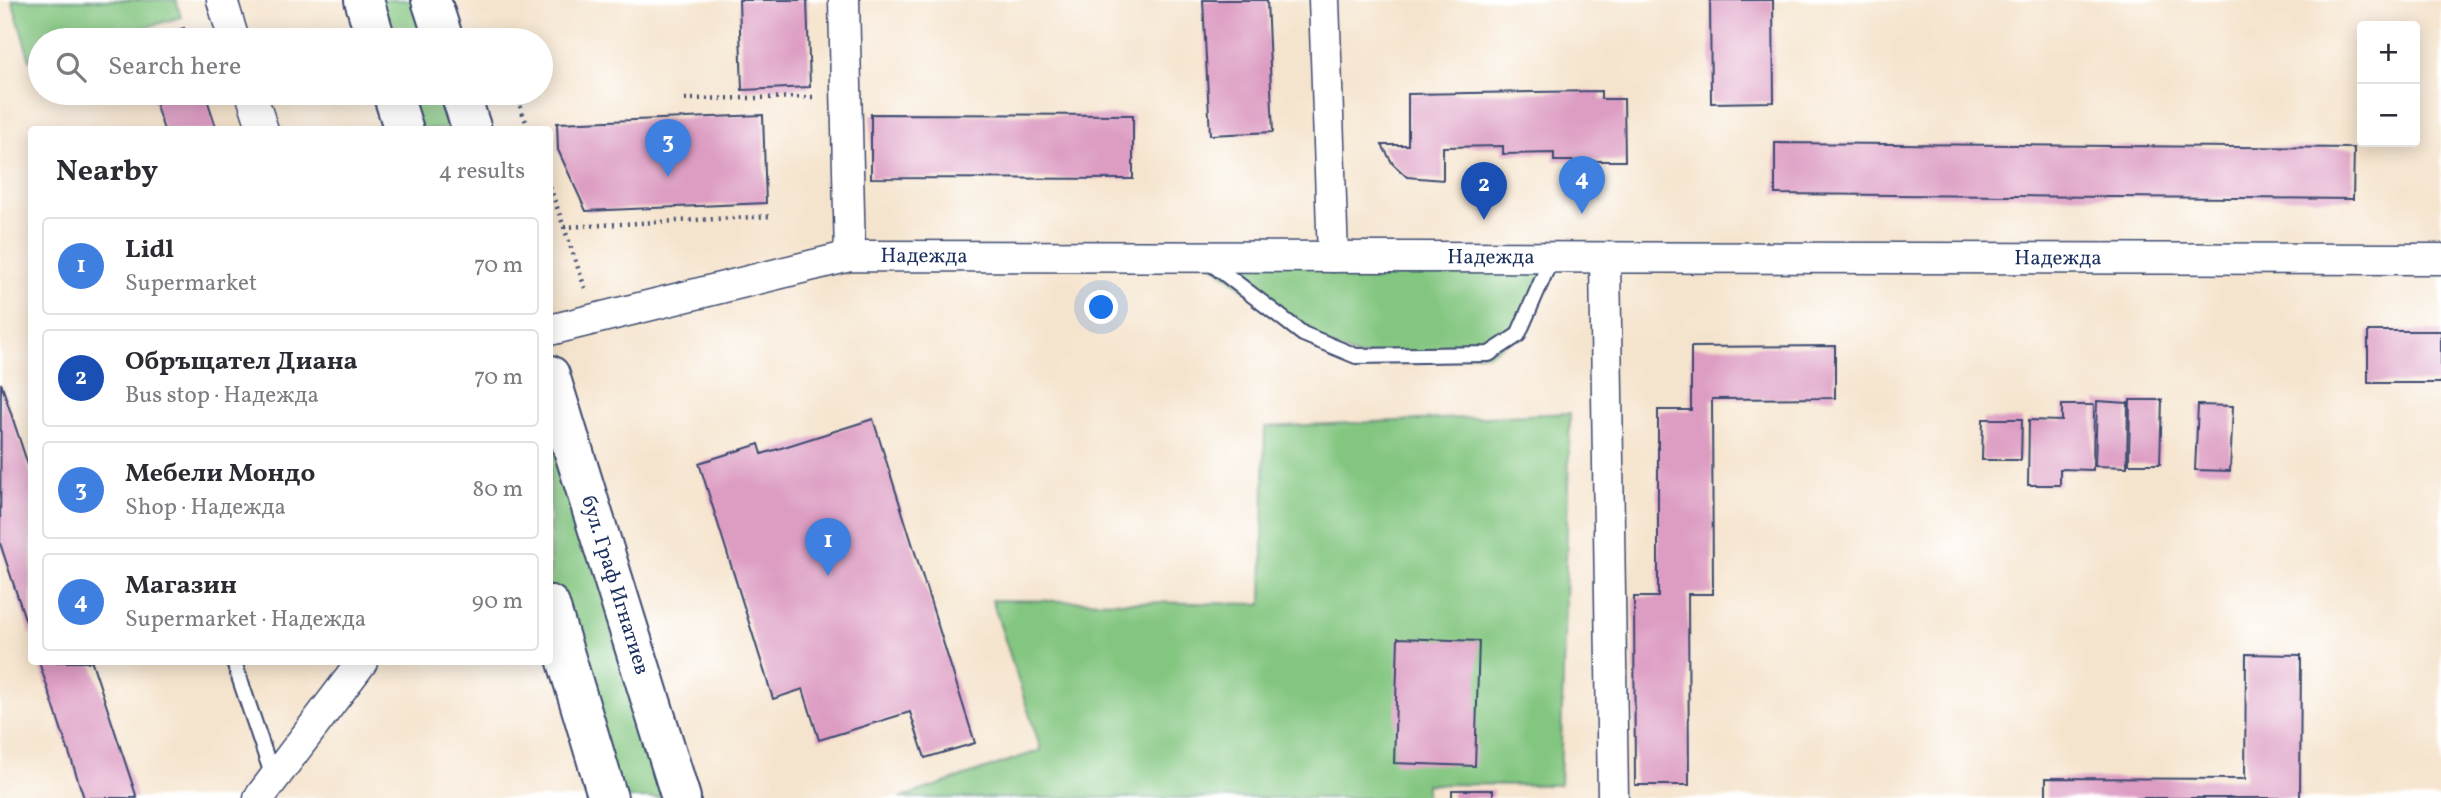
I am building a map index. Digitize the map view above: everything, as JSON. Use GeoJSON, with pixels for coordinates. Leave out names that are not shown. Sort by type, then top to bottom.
{"type":"FeatureCollection","features":[{"type":"Feature","properties":{"kind":"main road"},"geometry":{"type":"LineString","coordinates":[[364,0],[372,28]]}},
{"type":"Feature","properties":{"kind":"main road"},"geometry":{"type":"LineString","coordinates":[[431,0],[440,28]]}},
{"type":"Feature","properties":{"kind":"main road"},"geometry":{"type":"LineString","coordinates":[[397,105],[403,126]]}},
{"type":"Feature","properties":{"kind":"main road"},"geometry":{"type":"LineString","coordinates":[[464,105],[471,126]]}},
{"type":"Feature","properties":{"kind":"main road","name":"бул. Граф Игнатиев"},"geometry":{"type":"LineString","coordinates":[[553,384],[681,798]]}},
{"type":"Feature","properties":{"kind":"main road"},"geometry":{"type":"LineString","coordinates":[[553,615],[608,798]]}},
{"type":"Feature","properties":{"kind":"street"},"geometry":{"type":"LineString","coordinates":[[222,0],[230,28]]}},
{"type":"Feature","properties":{"kind":"street"},"geometry":{"type":"LineString","coordinates":[[844,0],[850,256]]}},
{"type":"Feature","properties":{"kind":"street"},"geometry":{"type":"LineString","coordinates":[[1324,0],[1333,257]]}},
{"type":"Feature","properties":{"kind":"street"},"geometry":{"type":"LineString","coordinates":[[255,105],[262,126]]}},
{"type":"Feature","properties":{"kind":"street","name":"Надежда"},"geometry":{"type":"LineString","coordinates":[[553,329],[850,256],[2441,259]]}},
{"type":"Feature","properties":{"kind":"street"},"geometry":{"type":"LineString","coordinates":[[1605,259],[1613,798]]}},
{"type":"Feature","properties":{"kind":"street"},"geometry":{"type":"LineString","coordinates":[[266,788],[360,665]]}},
{"type":"Feature","properties":{"kind":"lane"},"geometry":{"type":"LineString","coordinates":[[1201,256],[1303,334],[1356,356],[1489,354],[1518,335],[1552,257]]}},
{"type":"Feature","properties":{"kind":"lane"},"geometry":{"type":"LineString","coordinates":[[235,665],[266,788]]}},
{"type":"Feature","properties":{"kind":"path"},"geometry":{"type":"LineString","coordinates":[[685,99],[846,96]]}},
{"type":"Feature","properties":{"kind":"path"},"geometry":{"type":"LineString","coordinates":[[520,106],[528,126]]}},
{"type":"Feature","properties":{"kind":"path"},"geometry":{"type":"LineString","coordinates":[[553,196],[596,319]]}},
{"type":"Feature","properties":{"kind":"path"},"geometry":{"type":"LineString","coordinates":[[564,227],[772,216]]}},
{"type":"Feature","properties":{"kind":"green space"},"geometry":{"type":"Polygon","coordinates":[[[12,0],[176,0],[181,17],[143,28],[28,28],[28,54],[12,0]]]}},
{"type":"Feature","properties":{"kind":"green space"},"geometry":{"type":"Polygon","coordinates":[[[364,0],[431,0],[440,28],[372,28],[364,0]]]}},
{"type":"Feature","properties":{"kind":"green space"},"geometry":{"type":"Polygon","coordinates":[[[396,105],[464,105],[471,126],[403,126],[396,105]]]}},
{"type":"Feature","properties":{"kind":"green space"},"geometry":{"type":"Polygon","coordinates":[[[1201,256],[1552,257],[1518,335],[1489,354],[1356,356],[1303,334],[1201,256]]]}},
{"type":"Feature","properties":{"kind":"green space"},"geometry":{"type":"Polygon","coordinates":[[[553,385],[681,798],[608,798],[553,615],[553,385]]]}},
{"type":"Feature","properties":{"kind":"green space"},"geometry":{"type":"Polygon","coordinates":[[[1570,413],[1560,785],[1426,784],[1426,798],[900,798],[1041,750],[992,600],[1262,604],[1265,427],[1570,413]]]}},
{"type":"Feature","properties":{"kind":"building"},"geometry":{"type":"Polygon","coordinates":[[[739,0],[807,0],[810,87],[742,90],[739,0]]]}},
{"type":"Feature","properties":{"kind":"building"},"geometry":{"type":"Polygon","coordinates":[[[1203,0],[1267,0],[1273,132],[1210,135],[1203,0]]]}},
{"type":"Feature","properties":{"kind":"building"},"geometry":{"type":"Polygon","coordinates":[[[1710,0],[1773,0],[1774,102],[1711,103],[1710,0]]]}},
{"type":"Feature","properties":{"kind":"building"},"geometry":{"type":"Polygon","coordinates":[[[1601,91],[1601,99],[1624,99],[1625,161],[1554,161],[1554,153],[1503,154],[1503,146],[1443,147],[1443,180],[1407,177],[1393,164],[1382,145],[1408,145],[1408,94],[1601,91]]]}},
{"type":"Feature","properties":{"kind":"building"},"geometry":{"type":"Polygon","coordinates":[[[156,105],[209,105],[216,126],[163,126],[156,105]]]}},
{"type":"Feature","properties":{"kind":"building"},"geometry":{"type":"Polygon","coordinates":[[[871,114],[1133,115],[1133,179],[871,178],[871,114]]]}},
{"type":"Feature","properties":{"kind":"building"},"geometry":{"type":"Polygon","coordinates":[[[763,115],[766,203],[586,211],[558,150],[557,123],[763,115]]]}},
{"type":"Feature","properties":{"kind":"building"},"geometry":{"type":"Polygon","coordinates":[[[1775,143],[2354,148],[2353,199],[1775,194],[1775,143]]]}},
{"type":"Feature","properties":{"kind":"building"},"geometry":{"type":"Polygon","coordinates":[[[2368,331],[2441,331],[2441,383],[2368,383],[2368,331]]]}},
{"type":"Feature","properties":{"kind":"building"},"geometry":{"type":"Polygon","coordinates":[[[1835,346],[1835,398],[1712,399],[1713,594],[1688,594],[1689,785],[1635,785],[1634,597],[1658,597],[1658,410],[1691,410],[1691,347],[1835,346]]]}},
{"type":"Feature","properties":{"kind":"building"},"geometry":{"type":"Polygon","coordinates":[[[1,383],[28,465],[28,628],[0,543],[1,383]]]}},
{"type":"Feature","properties":{"kind":"building"},"geometry":{"type":"Polygon","coordinates":[[[2130,400],[2162,400],[2160,464],[2129,464],[2130,400]]]}},
{"type":"Feature","properties":{"kind":"building"},"geometry":{"type":"Polygon","coordinates":[[[2097,401],[2128,403],[2127,467],[2095,466],[2097,401]]]}},
{"type":"Feature","properties":{"kind":"building"},"geometry":{"type":"Polygon","coordinates":[[[2062,405],[2094,405],[2093,470],[2060,469],[2060,485],[2028,485],[2029,420],[2062,421],[2062,405]]]}},
{"type":"Feature","properties":{"kind":"building"},"geometry":{"type":"Polygon","coordinates":[[[2198,405],[2233,406],[2230,471],[2195,470],[2198,405]]]}},
{"type":"Feature","properties":{"kind":"building"},"geometry":{"type":"Polygon","coordinates":[[[873,419],[975,743],[925,758],[910,712],[819,740],[803,689],[773,699],[699,463],[759,444],[762,454],[873,419]]]}},
{"type":"Feature","properties":{"kind":"building"},"geometry":{"type":"Polygon","coordinates":[[[1983,419],[2022,419],[2021,460],[1982,460],[1983,419]]]}},
{"type":"Feature","properties":{"kind":"building"},"geometry":{"type":"Polygon","coordinates":[[[1398,638],[1479,641],[1475,766],[1394,763],[1398,638]]]}},
{"type":"Feature","properties":{"kind":"building"},"geometry":{"type":"Polygon","coordinates":[[[2246,654],[2301,655],[2300,798],[2046,798],[2046,778],[2245,779],[2246,654]]]}},
{"type":"Feature","properties":{"kind":"building"},"geometry":{"type":"Polygon","coordinates":[[[40,665],[93,665],[137,798],[84,798],[40,665]]]}},
{"type":"Feature","properties":{"kind":"building"},"geometry":{"type":"Polygon","coordinates":[[[1452,790],[1493,790],[1493,798],[1452,798],[1452,790]]]}},
{"type":"Feature","properties":{"kind":"place","name":"Мебели Мондо"},"geometry":{"type":"Point","coordinates":[668,177]}},
{"type":"Feature","properties":{"kind":"place","name":"Магазин"},"geometry":{"type":"Point","coordinates":[1582,214]}},
{"type":"Feature","properties":{"kind":"place","name":"Обръщател Диана"},"geometry":{"type":"Point","coordinates":[1484,220]}},
{"type":"Feature","properties":{"kind":"place","name":"Lidl"},"geometry":{"type":"Point","coordinates":[828,576]}}]}
